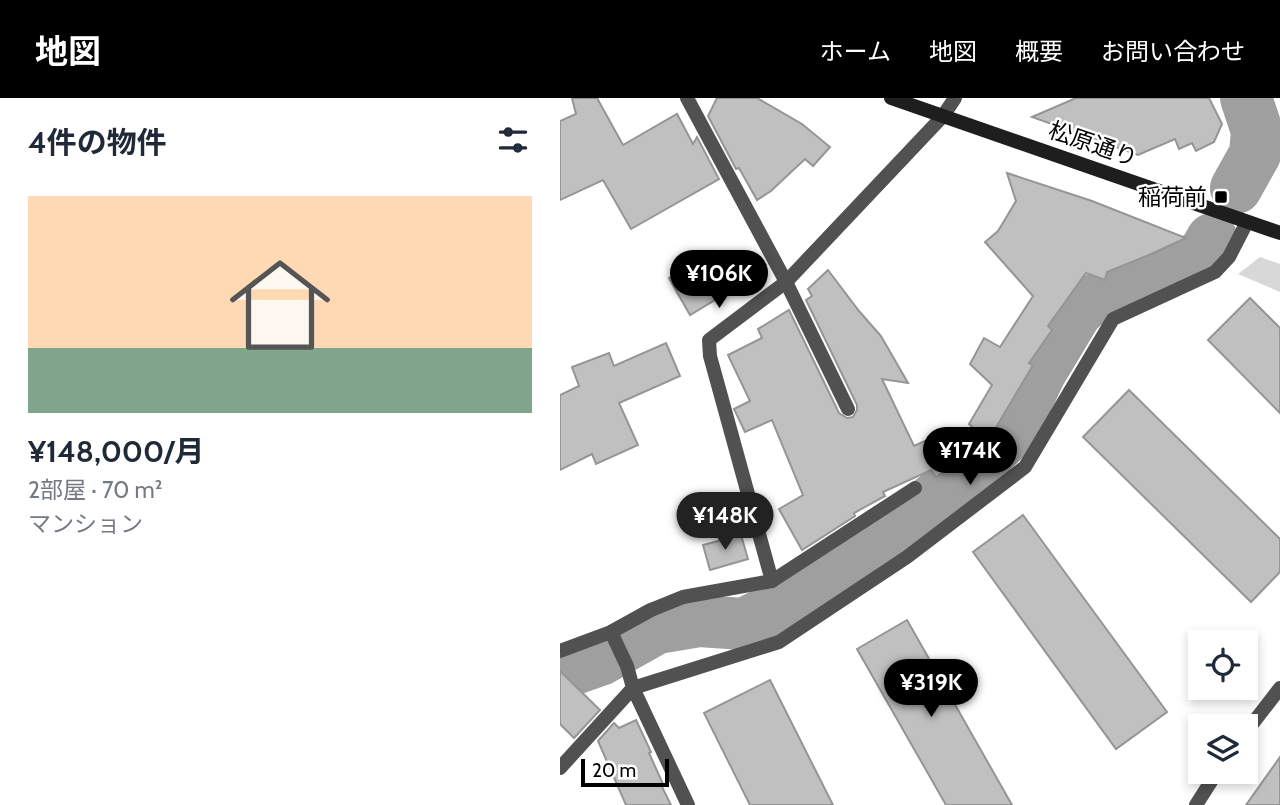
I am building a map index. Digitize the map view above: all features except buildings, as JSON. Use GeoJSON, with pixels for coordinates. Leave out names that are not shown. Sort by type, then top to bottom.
{"type":"FeatureCollection","features":[{"type":"Feature","properties":{"kind":"main road","name":"松原通り"},"geometry":{"type":"LineString","coordinates":[[891,98],[1280,233]]}},
{"type":"Feature","properties":{"kind":"street"},"geometry":{"type":"LineString","coordinates":[[687,98],[786,282],[848,409]]}},
{"type":"Feature","properties":{"kind":"street"},"geometry":{"type":"LineString","coordinates":[[772,581],[710,356],[709,340],[786,282],[943,116],[955,98]]}},
{"type":"Feature","properties":{"kind":"street"},"geometry":{"type":"LineString","coordinates":[[560,768],[633,688],[779,642],[907,557],[1025,467],[1113,319],[1215,272],[1229,257],[1247,222]]}},
{"type":"Feature","properties":{"kind":"street"},"geometry":{"type":"LineString","coordinates":[[560,651],[613,637],[651,610],[683,597],[772,581],[915,488]]}},
{"type":"Feature","properties":{"kind":"street"},"geometry":{"type":"LineString","coordinates":[[613,637],[627,666],[633,688],[688,805]]}},
{"type":"Feature","properties":{"kind":"street"},"geometry":{"type":"LineString","coordinates":[[1258,716],[1280,688]]}},
{"type":"Feature","properties":{"kind":"street"},"geometry":{"type":"LineString","coordinates":[[1196,805],[1209,784]]}},
{"type":"Feature","properties":{"kind":"shaded area"},"geometry":{"type":"Polygon","coordinates":[[[1260,257],[1280,264],[1280,292],[1238,274],[1260,257]]]}},
{"type":"Feature","properties":{"kind":"waterway"},"geometry":{"type":"LineString","coordinates":[[1236,188],[1255,154],[1257,131],[1246,98]]}},
{"type":"Feature","properties":{"kind":"waterway"},"geometry":{"type":"LineString","coordinates":[[560,674],[600,660],[657,628],[699,621],[744,624],[831,579],[977,465],[1013,431],[1040,373],[1076,313],[1086,303],[1190,262],[1204,253],[1212,239]]}},
{"type":"Feature","properties":{"kind":"place","name":"稲荷前"},"geometry":{"type":"Point","coordinates":[1221,197]}}]}
